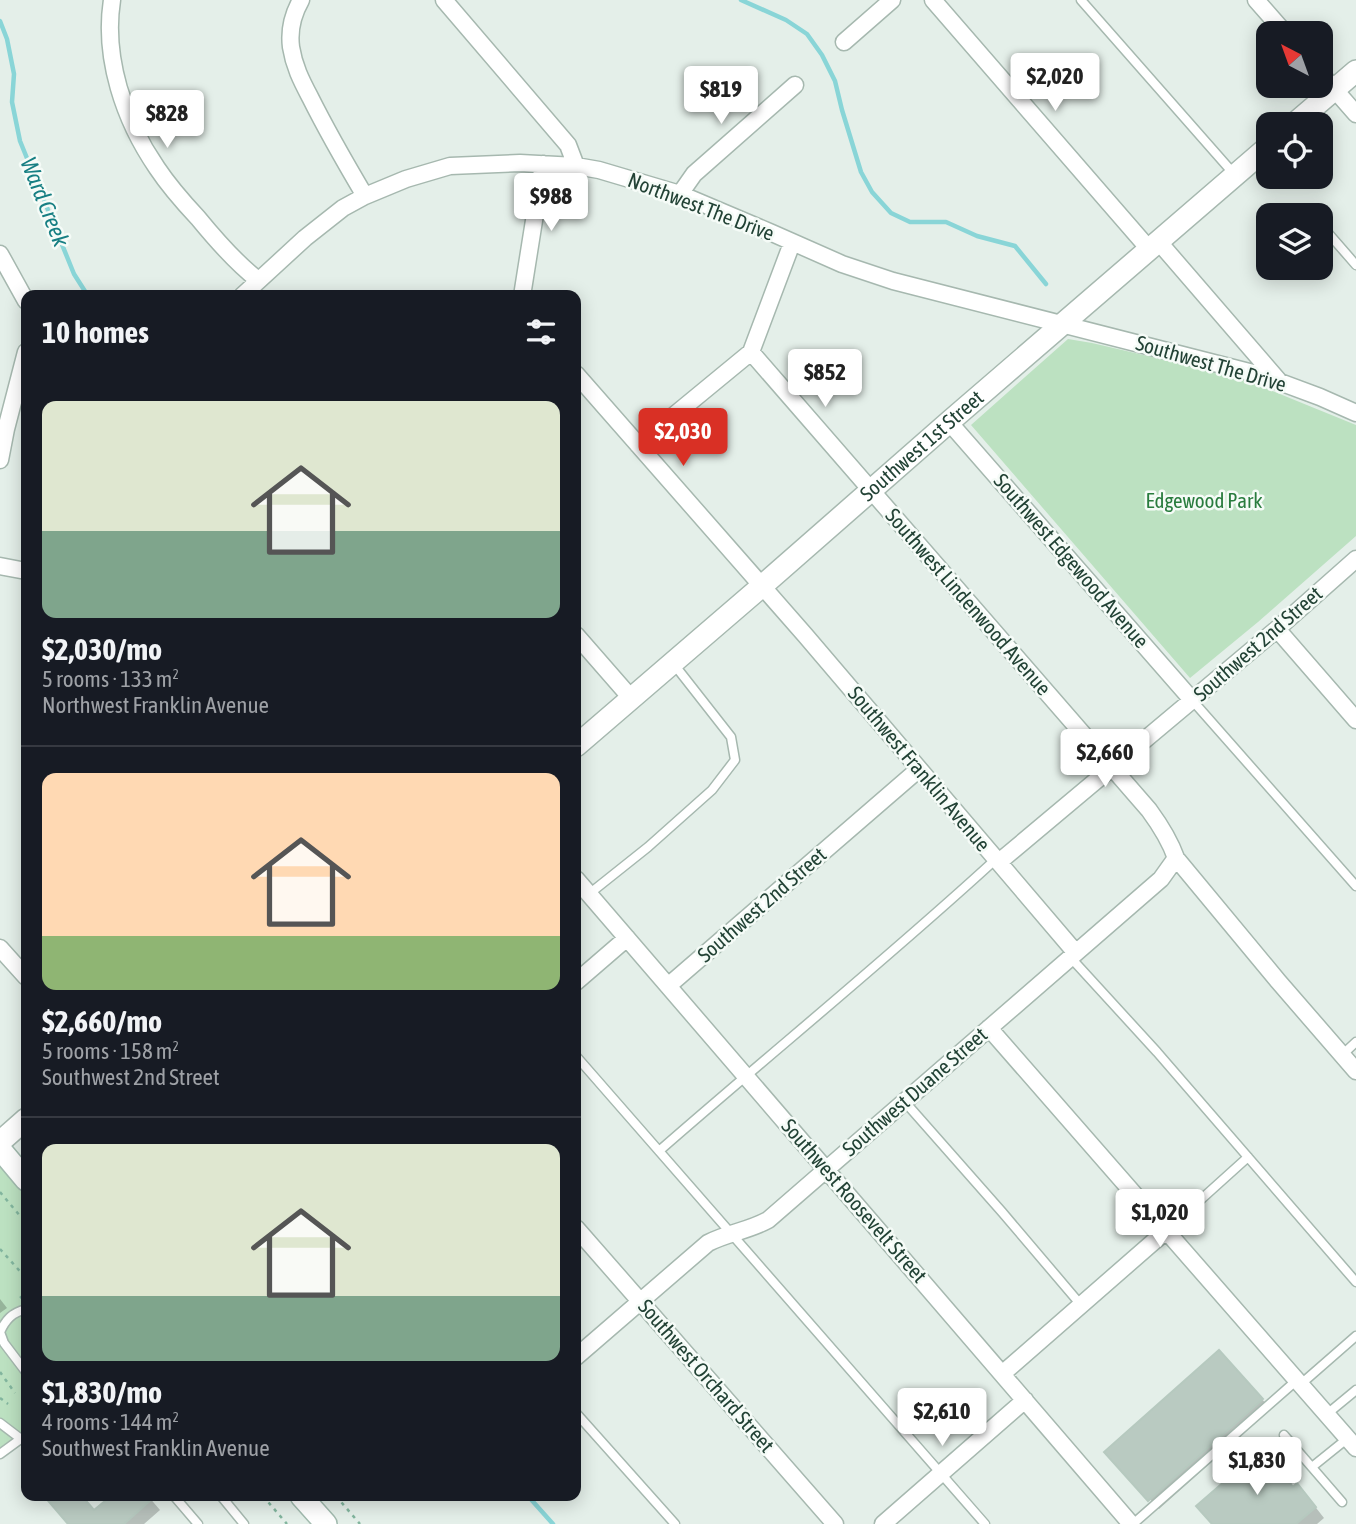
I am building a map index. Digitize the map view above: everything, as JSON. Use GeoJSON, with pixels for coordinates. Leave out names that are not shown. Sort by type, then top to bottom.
{"type":"FeatureCollection","features":[{"type":"Feature","properties":{"kind":"street"},"geometry":{"type":"LineString","coordinates":[[112,0],[110,32],[114,71],[132,121],[148,153],[174,192],[220,244],[258,280]]}},
{"type":"Feature","properties":{"kind":"street"},"geometry":{"type":"LineString","coordinates":[[301,0],[291,27],[290,44],[296,71],[365,197]]}},
{"type":"Feature","properties":{"kind":"street"},"geometry":{"type":"LineString","coordinates":[[444,0],[568,145],[576,166]]}},
{"type":"Feature","properties":{"kind":"street"},"geometry":{"type":"LineString","coordinates":[[844,42],[892,0]]}},
{"type":"Feature","properties":{"kind":"street"},"geometry":{"type":"LineString","coordinates":[[933,0],[1279,381]]}},
{"type":"Feature","properties":{"kind":"street"},"geometry":{"type":"LineString","coordinates":[[1256,0],[1274,21]]}},
{"type":"Feature","properties":{"kind":"street"},"geometry":{"type":"LineString","coordinates":[[1334,80],[1356,71]]}},
{"type":"Feature","properties":{"kind":"street"},"geometry":{"type":"LineString","coordinates":[[680,194],[694,174],[795,85]]}},
{"type":"Feature","properties":{"kind":"street"},"geometry":{"type":"LineString","coordinates":[[1334,89],[1356,114]]}},
{"type":"Feature","properties":{"kind":"street"},"geometry":{"type":"LineString","coordinates":[[1304,112],[1315,98]]}},
{"type":"Feature","properties":{"kind":"street","name":"Southwest 1st Street"},"geometry":{"type":"LineString","coordinates":[[581,742],[1256,157]]}},
{"type":"Feature","properties":{"kind":"street"},"geometry":{"type":"LineString","coordinates":[[523,290],[543,164]]}},
{"type":"Feature","properties":{"kind":"street","name":"Northwest The Drive"},"geometry":{"type":"LineString","coordinates":[[248,290],[305,238],[334,216],[365,197],[406,179],[450,166],[543,164],[599,170],[680,194],[842,264],[893,281],[1062,324]]}},
{"type":"Feature","properties":{"kind":"street"},"geometry":{"type":"LineString","coordinates":[[638,445],[751,352],[792,243]]}},
{"type":"Feature","properties":{"kind":"street"},"geometry":{"type":"LineString","coordinates":[[0,254],[21,292]]}},
{"type":"Feature","properties":{"kind":"street","name":"Southwest The Drive"},"geometry":{"type":"LineString","coordinates":[[1062,324],[1261,375],[1356,413]]}},
{"type":"Feature","properties":{"kind":"street","name":"Southwest Lindenwood Avenue"},"geometry":{"type":"LineString","coordinates":[[751,352],[1149,810],[1162,828],[1176,858],[1356,1071]]}},
{"type":"Feature","properties":{"kind":"street"},"geometry":{"type":"LineString","coordinates":[[0,460],[3,426],[21,368]]}},
{"type":"Feature","properties":{"kind":"street","name":"Southwest Franklin Avenue"},"geometry":{"type":"LineString","coordinates":[[581,380],[919,769],[1073,955]]}},
{"type":"Feature","properties":{"kind":"street","name":"Southwest Edgewood Avenue"},"geometry":{"type":"LineString","coordinates":[[949,422],[1192,700]]}},
{"type":"Feature","properties":{"kind":"street","name":"Southwest 2nd Street"},"geometry":{"type":"LineString","coordinates":[[997,861],[1355,563]]}},
{"type":"Feature","properties":{"kind":"street"},"geometry":{"type":"LineString","coordinates":[[0,566],[21,570]]}},
{"type":"Feature","properties":{"kind":"street"},"geometry":{"type":"LineString","coordinates":[[1277,629],[1356,720]]}},
{"type":"Feature","properties":{"kind":"street"},"geometry":{"type":"LineString","coordinates":[[581,641],[631,698]]}},
{"type":"Feature","properties":{"kind":"street","name":"Southwest 2nd Street"},"geometry":{"type":"LineString","coordinates":[[668,986],[919,769]]}},
{"type":"Feature","properties":{"kind":"street","name":"Southwest Duane Street"},"geometry":{"type":"LineString","coordinates":[[581,1353],[708,1243],[768,1220],[1161,879],[1176,858]]}},
{"type":"Feature","properties":{"kind":"street","name":"Southwest Roosevelt Street"},"geometry":{"type":"LineString","coordinates":[[581,885],[1132,1524]]}},
{"type":"Feature","properties":{"kind":"street"},"geometry":{"type":"LineString","coordinates":[[581,978],[626,937]]}},
{"type":"Feature","properties":{"kind":"street"},"geometry":{"type":"LineString","coordinates":[[0,948],[21,971]]}},
{"type":"Feature","properties":{"kind":"street"},"geometry":{"type":"LineString","coordinates":[[989,1028],[1352,1443]]}},
{"type":"Feature","properties":{"kind":"street"},"geometry":{"type":"LineString","coordinates":[[0,1142],[21,1123]]}},
{"type":"Feature","properties":{"kind":"street"},"geometry":{"type":"LineString","coordinates":[[0,1149],[21,1174]]}},
{"type":"Feature","properties":{"kind":"street"},"geometry":{"type":"LineString","coordinates":[[1002,1374],[1167,1230]]}},
{"type":"Feature","properties":{"kind":"street","name":"Southwest Orchard Street"},"geometry":{"type":"LineString","coordinates":[[581,1234],[835,1524]]}},
{"type":"Feature","properties":{"kind":"street"},"geometry":{"type":"LineString","coordinates":[[883,1524],[1025,1401]]}},
{"type":"Feature","properties":{"kind":"street"},"geometry":{"type":"LineString","coordinates":[[306,1501],[326,1524]]}},
{"type":"Feature","properties":{"kind":"lane"},"geometry":{"type":"LineString","coordinates":[[1081,0],[1235,175]]}},
{"type":"Feature","properties":{"kind":"lane"},"geometry":{"type":"LineString","coordinates":[[1333,239],[1356,265]]}},
{"type":"Feature","properties":{"kind":"lane"},"geometry":{"type":"LineString","coordinates":[[589,894],[712,790],[735,760],[730,737],[673,663]]}},
{"type":"Feature","properties":{"kind":"lane"},"geometry":{"type":"LineString","coordinates":[[1192,700],[1356,886]]}},
{"type":"Feature","properties":{"kind":"lane"},"geometry":{"type":"LineString","coordinates":[[659,1151],[997,861]]}},
{"type":"Feature","properties":{"kind":"lane"},"geometry":{"type":"LineString","coordinates":[[1073,955],[1356,1282]]}},
{"type":"Feature","properties":{"kind":"lane"},"geometry":{"type":"LineString","coordinates":[[1342,1055],[1356,1042]]}},
{"type":"Feature","properties":{"kind":"lane"},"geometry":{"type":"LineString","coordinates":[[581,1062],[985,1524]]}},
{"type":"Feature","properties":{"kind":"lane"},"geometry":{"type":"LineString","coordinates":[[905,1102],[1081,1305]]}},
{"type":"Feature","properties":{"kind":"lane"},"geometry":{"type":"LineString","coordinates":[[1167,1230],[1248,1157]]}},
{"type":"Feature","properties":{"kind":"lane"},"geometry":{"type":"LineString","coordinates":[[21,1310],[6,1319],[0,1332],[4,1343],[21,1365]]}},
{"type":"Feature","properties":{"kind":"lane"},"geometry":{"type":"LineString","coordinates":[[1132,1524],[1356,1336]]}},
{"type":"Feature","properties":{"kind":"lane"},"geometry":{"type":"LineString","coordinates":[[1327,1414],[1356,1390]]}},
{"type":"Feature","properties":{"kind":"lane"},"geometry":{"type":"LineString","coordinates":[[581,1419],[675,1524]]}},
{"type":"Feature","properties":{"kind":"lane"},"geometry":{"type":"LineString","coordinates":[[0,1423],[21,1435]]}},
{"type":"Feature","properties":{"kind":"lane"},"geometry":{"type":"LineString","coordinates":[[1284,1435],[1342,1502]]}},
{"type":"Feature","properties":{"kind":"lane"},"geometry":{"type":"LineString","coordinates":[[0,1454],[21,1439]]}},
{"type":"Feature","properties":{"kind":"lane"},"geometry":{"type":"LineString","coordinates":[[1312,1467],[1352,1443]]}},
{"type":"Feature","properties":{"kind":"lane"},"geometry":{"type":"LineString","coordinates":[[178,1501],[198,1524]]}},
{"type":"Feature","properties":{"kind":"lane"},"geometry":{"type":"LineString","coordinates":[[225,1501],[244,1524]]}},
{"type":"Feature","properties":{"kind":"path"},"geometry":{"type":"LineString","coordinates":[[0,1192],[21,1217]]}},
{"type":"Feature","properties":{"kind":"path"},"geometry":{"type":"LineString","coordinates":[[0,1249],[21,1272]]}},
{"type":"Feature","properties":{"kind":"path"},"geometry":{"type":"LineString","coordinates":[[0,1372],[15,1393]]}},
{"type":"Feature","properties":{"kind":"path"},"geometry":{"type":"LineString","coordinates":[[0,1398],[8,1404]]}},
{"type":"Feature","properties":{"kind":"path"},"geometry":{"type":"LineString","coordinates":[[267,1501],[287,1524]]}},
{"type":"Feature","properties":{"kind":"path"},"geometry":{"type":"LineString","coordinates":[[340,1501],[360,1524]]}},
{"type":"Feature","properties":{"kind":"green space","name":"Edgewood Park"},"geometry":{"type":"Polygon","coordinates":[[[1068,339],[1238,377],[1356,425],[1356,536],[1190,678],[971,425],[1068,339]]]}},
{"type":"Feature","properties":{"kind":"green space"},"geometry":{"type":"Polygon","coordinates":[[[0,1152],[21,1176],[21,1439],[0,1454],[0,1152]]]}},
{"type":"Feature","properties":{"kind":"building"},"geometry":{"type":"Polygon","coordinates":[[[1219,1350],[1263,1399],[1148,1501],[1104,1452],[1219,1350]]]}},
{"type":"Feature","properties":{"kind":"building"},"geometry":{"type":"Polygon","coordinates":[[[1263,1448],[1279,1467],[1286,1471],[1282,1474],[1293,1487],[1297,1483],[1316,1507],[1296,1524],[1212,1524],[1196,1506],[1263,1448]]]}},
{"type":"Feature","properties":{"kind":"building"},"geometry":{"type":"Polygon","coordinates":[[[48,1501],[86,1501],[94,1510],[105,1501],[150,1501],[124,1524],[68,1524],[48,1501]]]}},
{"type":"Feature","properties":{"kind":"waterway"},"geometry":{"type":"LineString","coordinates":[[741,0],[786,20],[807,34],[822,55],[835,81],[861,172],[872,192],[891,213],[910,222],[946,222],[977,236],[1015,246],[1046,284]]}},
{"type":"Feature","properties":{"kind":"waterway","name":"Ward Creek"},"geometry":{"type":"LineString","coordinates":[[0,21],[7,39],[14,74],[12,102],[20,141],[74,274],[84,290]]}},
{"type":"Feature","properties":{"kind":"waterway","name":"Ward Creek"},"geometry":{"type":"LineString","coordinates":[[532,1501],[553,1524]]}}]}
